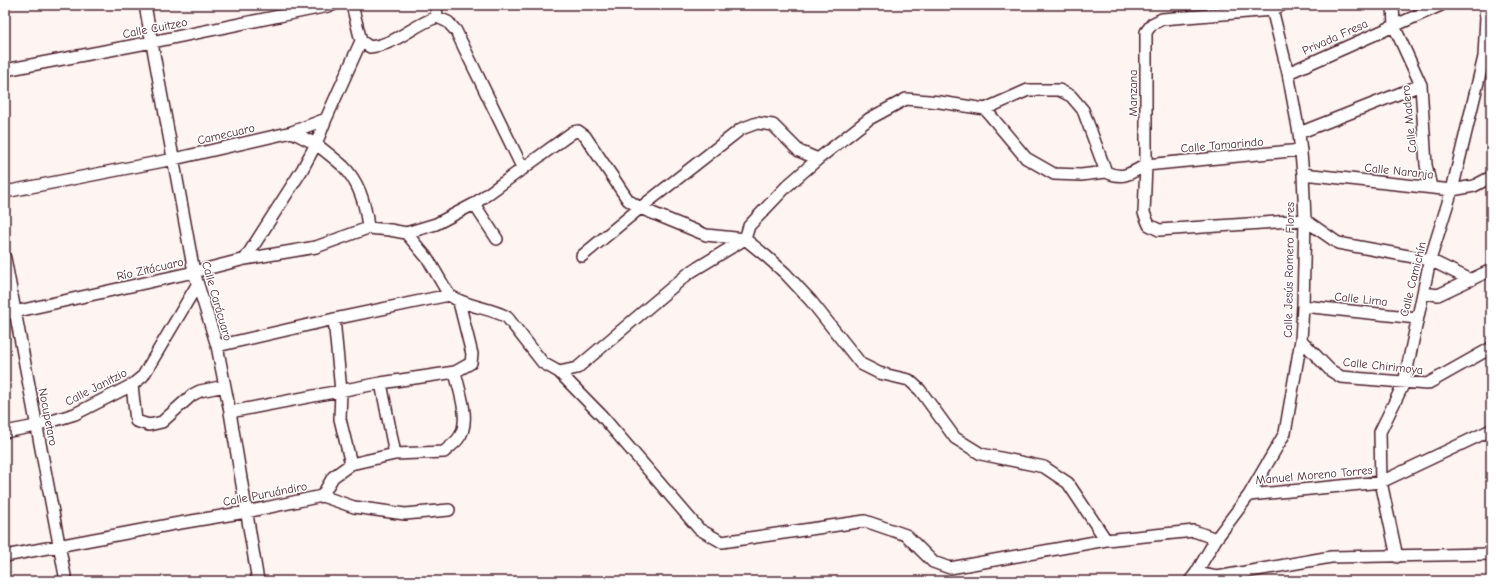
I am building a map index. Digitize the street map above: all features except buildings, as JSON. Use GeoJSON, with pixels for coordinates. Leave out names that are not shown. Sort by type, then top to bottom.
{"type":"FeatureCollection","features":[{"type":"Feature","properties":{"kind":"street","name":"Calle Carácuaro"},"geometry":{"type":"LineString","coordinates":[[145,5],[194,272],[217,346],[225,386],[258,581]]}},
{"type":"Feature","properties":{"kind":"street","name":"Calle Cuitzeo"},"geometry":{"type":"LineString","coordinates":[[5,70],[332,5]]}},
{"type":"Feature","properties":{"kind":"street"},"geometry":{"type":"LineString","coordinates":[[245,259],[302,170],[316,144],[361,41],[352,5]]}},
{"type":"Feature","properties":{"kind":"street"},"geometry":{"type":"LineString","coordinates":[[436,5],[436,17]]}},
{"type":"Feature","properties":{"kind":"street","name":"Calle Madero"},"geometry":{"type":"LineString","coordinates":[[1393,5],[1394,26],[1421,85],[1426,165],[1431,187]]}},
{"type":"Feature","properties":{"kind":"street","name":"Privada Fresa"},"geometry":{"type":"LineString","coordinates":[[1288,73],[1441,5]]}},
{"type":"Feature","properties":{"kind":"street","name":"Calle Camichín"},"geometry":{"type":"LineString","coordinates":[[1397,557],[1381,482],[1380,432],[1404,383],[1430,260],[1452,190],[1484,57],[1486,17],[1484,5]]}},
{"type":"Feature","properties":{"kind":"street","name":"Manzana"},"geometry":{"type":"LineString","coordinates":[[1275,7],[1162,19],[1152,24],[1146,32],[1146,165],[1144,214],[1149,226],[1159,230],[1305,220]]}},
{"type":"Feature","properties":{"kind":"street","name":"Calle Jesús Romero Flores"},"geometry":{"type":"LineString","coordinates":[[1193,577],[1216,539],[1249,495],[1285,433],[1301,340],[1305,220],[1303,174],[1299,133],[1275,7]]}},
{"type":"Feature","properties":{"kind":"street"},"geometry":{"type":"LineString","coordinates":[[361,41],[370,47],[382,46],[436,17],[448,22],[456,31],[523,169]]}},
{"type":"Feature","properties":{"kind":"street"},"geometry":{"type":"LineString","coordinates":[[1299,133],[1421,85]]}},
{"type":"Feature","properties":{"kind":"street"},"geometry":{"type":"LineString","coordinates":[[559,372],[577,368],[689,273],[745,239],[749,226],[787,186],[818,159],[869,119],[906,98],[985,109],[1028,90],[1058,90],[1071,96],[1083,110],[1106,172]]}},
{"type":"Feature","properties":{"kind":"street"},"geometry":{"type":"LineString","coordinates":[[985,109],[1026,158],[1054,174],[1081,175],[1106,172],[1115,176],[1129,174],[1146,165]]}},
{"type":"Feature","properties":{"kind":"street","name":"Camecuaro"},"geometry":{"type":"LineString","coordinates":[[5,192],[174,159],[292,132],[326,119]]}},
{"type":"Feature","properties":{"kind":"street"},"geometry":{"type":"LineString","coordinates":[[582,256],[640,208],[741,129],[757,122],[773,125],[799,151],[818,159]]}},
{"type":"Feature","properties":{"kind":"street"},"geometry":{"type":"LineString","coordinates":[[292,132],[316,144],[344,167],[358,187],[366,211],[368,228],[406,233],[436,224],[474,204],[573,132],[578,131],[585,136],[628,200],[640,208],[706,235],[745,239],[785,273],[811,301],[860,364],[879,373],[909,380],[920,390],[955,438],[981,454],[1044,467],[1068,483],[1106,540]]}},
{"type":"Feature","properties":{"kind":"street","name":"Calle Tamarindo"},"geometry":{"type":"LineString","coordinates":[[1146,165],[1300,150]]}},
{"type":"Feature","properties":{"kind":"street","name":"Calle Naranja"},"geometry":{"type":"LineString","coordinates":[[1303,174],[1452,190],[1474,186],[1491,177]]}},
{"type":"Feature","properties":{"kind":"street"},"geometry":{"type":"LineString","coordinates":[[474,204],[497,240]]}},
{"type":"Feature","properties":{"kind":"street"},"geometry":{"type":"LineString","coordinates":[[1305,220],[1338,243],[1430,260],[1471,280]]}},
{"type":"Feature","properties":{"kind":"street","name":"Río Zitácuaro"},"geometry":{"type":"LineString","coordinates":[[10,313],[194,272],[245,259],[316,247],[368,228]]}},
{"type":"Feature","properties":{"kind":"street"},"geometry":{"type":"LineString","coordinates":[[406,233],[428,259],[449,295],[459,302],[498,312],[507,316],[543,363],[559,372],[602,416],[699,529],[722,542],[865,521],[906,534],[933,562],[950,568],[1106,540],[1194,531],[1216,539]]}},
{"type":"Feature","properties":{"kind":"street","name":"Nocupetaro"},"geometry":{"type":"LineString","coordinates":[[5,258],[10,313],[36,426],[66,581]]}},
{"type":"Feature","properties":{"kind":"street"},"geometry":{"type":"LineString","coordinates":[[1424,294],[1438,294],[1491,270]]}},
{"type":"Feature","properties":{"kind":"street","name":"Calle Janitzio"},"geometry":{"type":"LineString","coordinates":[[5,432],[36,426],[75,414],[132,385],[142,376],[197,285]]}},
{"type":"Feature","properties":{"kind":"street"},"geometry":{"type":"LineString","coordinates":[[217,346],[334,319],[449,295]]}},
{"type":"Feature","properties":{"kind":"street"},"geometry":{"type":"LineString","coordinates":[[230,412],[381,383],[455,372],[471,363],[472,354],[459,302]]}},
{"type":"Feature","properties":{"kind":"street","name":"Calle Lima"},"geometry":{"type":"LineString","coordinates":[[1303,306],[1417,318]]}},
{"type":"Feature","properties":{"kind":"street"},"geometry":{"type":"LineString","coordinates":[[334,319],[341,391],[340,419],[351,464]]}},
{"type":"Feature","properties":{"kind":"street","name":"Calle Chirimoya"},"geometry":{"type":"LineString","coordinates":[[1301,340],[1330,370],[1341,377],[1427,384],[1491,348]]}},
{"type":"Feature","properties":{"kind":"street","name":"Calle Puruándiro"},"geometry":{"type":"LineString","coordinates":[[5,556],[246,512],[322,496],[333,476],[351,464],[395,454],[444,452],[459,438],[464,427],[464,414],[455,372]]}},
{"type":"Feature","properties":{"kind":"street"},"geometry":{"type":"LineString","coordinates":[[381,383],[395,454]]}},
{"type":"Feature","properties":{"kind":"street"},"geometry":{"type":"LineString","coordinates":[[132,385],[136,421],[149,425],[162,422],[192,395],[200,391],[225,386]]}},
{"type":"Feature","properties":{"kind":"street","name":"Manuel Moreno Torres"},"geometry":{"type":"LineString","coordinates":[[1249,495],[1381,482],[1491,430]]}},
{"type":"Feature","properties":{"kind":"street"},"geometry":{"type":"LineString","coordinates":[[322,496],[354,507],[405,514],[450,510]]}},
{"type":"Feature","properties":{"kind":"street"},"geometry":{"type":"LineString","coordinates":[[1193,577],[1217,577],[1331,557],[1397,557],[1491,554]]}}]}
